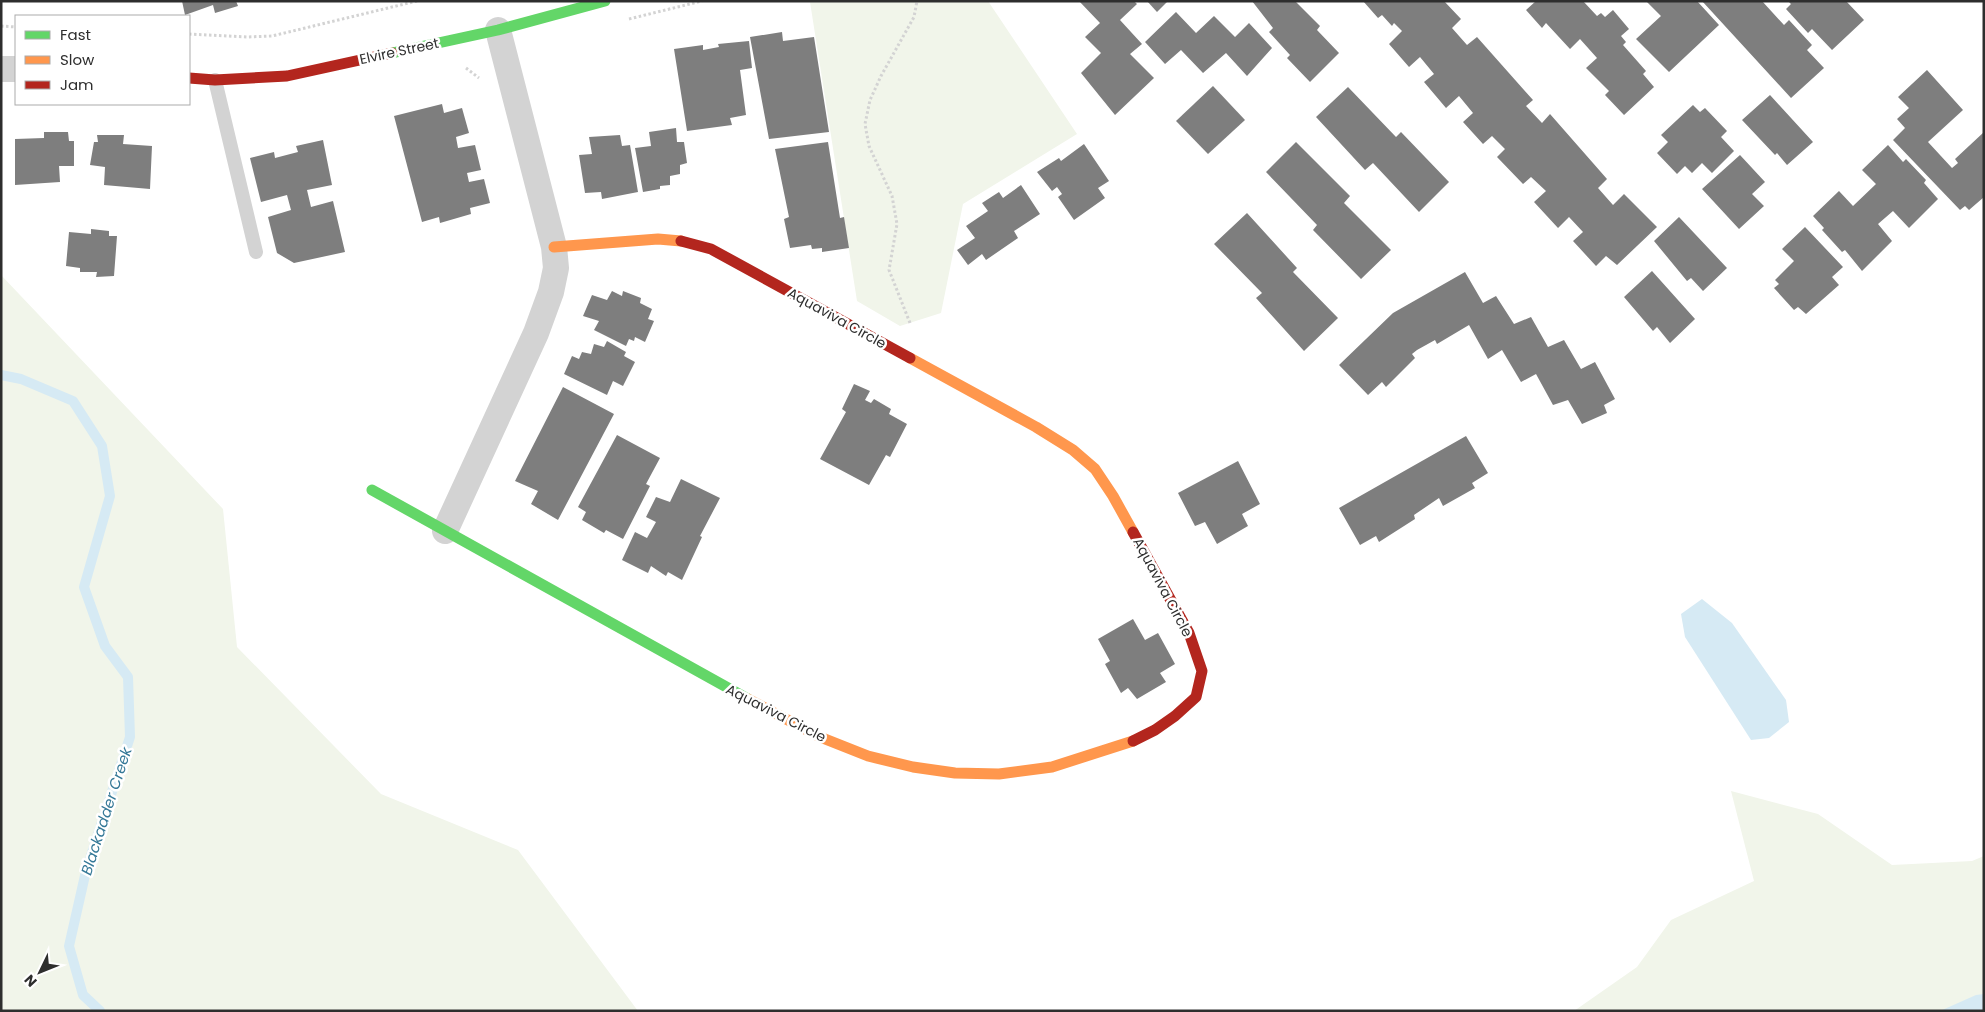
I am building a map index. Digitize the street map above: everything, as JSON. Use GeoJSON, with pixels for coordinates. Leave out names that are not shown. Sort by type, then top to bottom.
{"type":"FeatureCollection","features":[{"type":"Feature","properties":{"kind":"street","name":"Elvire Street"},"geometry":{"type":"LineString","coordinates":[[190,78],[215,80],[287,76],[498,30],[605,1]]}},
{"type":"Feature","properties":{"kind":"street"},"geometry":{"type":"LineString","coordinates":[[445,530],[536,333],[551,292],[556,268],[554,247],[498,30]]}},
{"type":"Feature","properties":{"kind":"street"},"geometry":{"type":"LineString","coordinates":[[1,69],[15,69]]}},
{"type":"Feature","properties":{"kind":"street","name":"Aquaviva Circle"},"geometry":{"type":"LineString","coordinates":[[372,490],[768,710],[820,737],[868,756],[913,767],[955,773],[999,774],[1052,767],[1123,745],[1156,730],[1196,697],[1202,671],[1189,633],[1113,496],[1095,469],[1073,450],[1036,427],[710,249],[685,241],[658,239],[554,247]]}},
{"type":"Feature","properties":{"kind":"lane"},"geometry":{"type":"LineString","coordinates":[[215,80],[256,252]]}},
{"type":"Feature","properties":{"kind":"path"},"geometry":{"type":"LineString","coordinates":[[190,34],[246,37],[272,36],[417,1]]}},
{"type":"Feature","properties":{"kind":"path"},"geometry":{"type":"LineString","coordinates":[[913,331],[889,270],[897,224],[892,196],[869,146],[865,124],[870,100],[885,68],[914,18],[917,1]]}},
{"type":"Feature","properties":{"kind":"path"},"geometry":{"type":"LineString","coordinates":[[1,26],[15,27]]}},
{"type":"Feature","properties":{"kind":"path"},"geometry":{"type":"LineString","coordinates":[[464,66],[482,79]]}},
{"type":"Feature","properties":{"kind":"shaded area"},"geometry":{"type":"Polygon","coordinates":[[[988,1],[1077,134],[963,204],[941,313],[900,326],[857,301],[810,2],[988,1]]]}},
{"type":"Feature","properties":{"kind":"shaded area"},"geometry":{"type":"Polygon","coordinates":[[[1,275],[223,509],[237,647],[381,794],[518,850],[638,1011],[1,1011],[1,275]]]}},
{"type":"Feature","properties":{"kind":"shaded area"},"geometry":{"type":"Polygon","coordinates":[[[1731,791],[1818,814],[1892,865],[1972,861],[1984,856],[1984,1011],[1574,1011],[1637,967],[1671,920],[1754,881],[1731,791]]]}},
{"type":"Feature","properties":{"kind":"water"},"geometry":{"type":"Polygon","coordinates":[[[1702,599],[1732,623],[1786,700],[1789,722],[1769,738],[1751,740],[1685,637],[1681,614],[1702,599]]]}},
{"type":"Feature","properties":{"kind":"water"},"geometry":{"type":"Polygon","coordinates":[[[1984,994],[1984,1011],[1940,1011],[1976,995],[1984,994]]]}},
{"type":"Feature","properties":{"kind":"building"},"geometry":{"type":"Polygon","coordinates":[[[182,1],[236,1],[238,6],[215,13],[213,5],[185,15],[182,1]]]}},
{"type":"Feature","properties":{"kind":"building"},"geometry":{"type":"Polygon","coordinates":[[[1079,1],[1134,1],[1137,4],[1120,20],[1142,44],[1130,54],[1154,78],[1115,115],[1081,73],[1101,53],[1085,37],[1100,23],[1079,1]]]}},
{"type":"Feature","properties":{"kind":"building"},"geometry":{"type":"Polygon","coordinates":[[[1147,1],[1168,1],[1157,12],[1147,1]]]}},
{"type":"Feature","properties":{"kind":"building"},"geometry":{"type":"Polygon","coordinates":[[[1252,1],[1295,1],[1320,26],[1317,30],[1339,53],[1310,82],[1287,58],[1290,55],[1269,32],[1273,28],[1252,1]]]}},
{"type":"Feature","properties":{"kind":"building"},"geometry":{"type":"Polygon","coordinates":[[[1363,1],[1444,1],[1461,19],[1452,28],[1467,45],[1477,37],[1533,100],[1526,106],[1542,123],[1550,114],[1607,179],[1598,188],[1613,205],[1624,194],[1657,227],[1617,265],[1606,256],[1596,266],[1573,241],[1583,232],[1569,217],[1558,228],[1534,202],[1546,191],[1531,177],[1523,184],[1497,157],[1505,149],[1492,136],[1483,144],[1463,122],[1473,113],[1459,96],[1446,108],[1424,82],[1434,74],[1420,57],[1409,67],[1389,44],[1402,31],[1394,23],[1392,26],[1382,15],[1378,18],[1363,1]]]}},
{"type":"Feature","properties":{"kind":"building"},"geometry":{"type":"Polygon","coordinates":[[[1536,1],[1583,1],[1597,16],[1601,13],[1605,17],[1613,10],[1629,29],[1621,36],[1626,42],[1623,45],[1646,71],[1643,74],[1654,87],[1624,115],[1605,95],[1609,91],[1586,68],[1597,58],[1580,39],[1570,49],[1546,23],[1542,28],[1526,10],[1536,1]]]}},
{"type":"Feature","properties":{"kind":"building"},"geometry":{"type":"Polygon","coordinates":[[[1646,1],[1697,1],[1719,25],[1669,72],[1636,39],[1661,16],[1646,1]]]}},
{"type":"Feature","properties":{"kind":"building"},"geometry":{"type":"Polygon","coordinates":[[[1702,1],[1762,1],[1784,25],[1789,20],[1812,45],[1807,50],[1824,68],[1791,98],[1702,1]]]}},
{"type":"Feature","properties":{"kind":"building"},"geometry":{"type":"Polygon","coordinates":[[[1788,1],[1846,1],[1864,20],[1832,50],[1812,29],[1808,33],[1786,9],[1791,4],[1788,1]]]}},
{"type":"Feature","properties":{"kind":"building"},"geometry":{"type":"Polygon","coordinates":[[[1176,12],[1196,33],[1214,16],[1235,37],[1249,23],[1272,48],[1247,76],[1226,53],[1203,73],[1181,50],[1165,64],[1145,42],[1176,12]]]}},
{"type":"Feature","properties":{"kind":"building"},"geometry":{"type":"Polygon","coordinates":[[[782,32],[783,41],[814,37],[829,132],[769,139],[750,37],[782,32]]]}},
{"type":"Feature","properties":{"kind":"building"},"geometry":{"type":"Polygon","coordinates":[[[749,41],[752,68],[740,70],[746,115],[730,118],[732,125],[687,131],[674,49],[703,45],[703,50],[719,47],[718,44],[749,41]]]}},
{"type":"Feature","properties":{"kind":"building"},"geometry":{"type":"Polygon","coordinates":[[[1927,70],[1963,110],[1928,142],[1952,168],[1958,163],[1955,159],[1984,132],[1984,197],[1969,210],[1965,206],[1960,210],[1893,140],[1905,128],[1897,119],[1909,108],[1898,97],[1927,70]]]}},
{"type":"Feature","properties":{"kind":"building"},"geometry":{"type":"Polygon","coordinates":[[[1213,86],[1245,120],[1208,154],[1176,121],[1213,86]]]}},
{"type":"Feature","properties":{"kind":"building"},"geometry":{"type":"Polygon","coordinates":[[[1348,87],[1396,137],[1401,132],[1449,182],[1419,212],[1373,163],[1365,170],[1316,117],[1348,87]]]}},
{"type":"Feature","properties":{"kind":"building"},"geometry":{"type":"Polygon","coordinates":[[[1770,95],[1813,142],[1787,165],[1742,120],[1770,95]]]}},
{"type":"Feature","properties":{"kind":"building"},"geometry":{"type":"Polygon","coordinates":[[[442,104],[444,113],[462,108],[469,133],[456,137],[458,148],[475,145],[481,170],[467,173],[469,182],[484,179],[490,203],[470,208],[471,214],[440,223],[439,217],[422,222],[394,116],[442,104]]]}},
{"type":"Feature","properties":{"kind":"building"},"geometry":{"type":"Polygon","coordinates":[[[1693,105],[1700,112],[1705,108],[1727,131],[1721,137],[1734,151],[1712,173],[1702,163],[1692,173],[1685,166],[1677,174],[1657,153],[1668,142],[1661,135],[1693,105]]]}},
{"type":"Feature","properties":{"kind":"building"},"geometry":{"type":"Polygon","coordinates":[[[676,128],[677,142],[684,142],[687,163],[680,165],[680,174],[670,176],[670,185],[660,186],[660,189],[643,192],[635,148],[651,146],[649,132],[676,128]]]}},
{"type":"Feature","properties":{"kind":"building"},"geometry":{"type":"Polygon","coordinates":[[[44,132],[68,132],[69,141],[74,141],[74,166],[59,166],[60,182],[15,185],[15,139],[44,138],[44,132]]]}},
{"type":"Feature","properties":{"kind":"building"},"geometry":{"type":"Polygon","coordinates":[[[97,135],[124,135],[123,144],[152,146],[150,189],[104,185],[105,167],[90,165],[94,142],[98,142],[97,135]]]}},
{"type":"Feature","properties":{"kind":"building"},"geometry":{"type":"Polygon","coordinates":[[[620,135],[622,146],[630,145],[638,192],[602,199],[601,192],[585,193],[579,155],[592,154],[589,137],[620,135]]]}},
{"type":"Feature","properties":{"kind":"building"},"geometry":{"type":"Polygon","coordinates":[[[323,140],[332,185],[307,190],[311,207],[333,201],[345,252],[294,263],[277,253],[268,217],[291,210],[287,195],[261,202],[250,158],[274,152],[275,158],[298,152],[296,146],[323,140]]]}},
{"type":"Feature","properties":{"kind":"building"},"geometry":{"type":"Polygon","coordinates":[[[828,142],[840,218],[844,217],[849,248],[822,252],[822,248],[812,249],[811,245],[790,248],[784,219],[789,217],[775,149],[828,142]]]}},
{"type":"Feature","properties":{"kind":"building"},"geometry":{"type":"Polygon","coordinates":[[[1296,142],[1350,196],[1344,203],[1391,250],[1361,279],[1313,230],[1317,225],[1266,172],[1296,142]]]}},
{"type":"Feature","properties":{"kind":"building"},"geometry":{"type":"Polygon","coordinates":[[[1084,144],[1109,181],[1098,188],[1105,198],[1074,220],[1058,197],[1062,194],[1057,187],[1052,191],[1037,172],[1059,158],[1061,161],[1084,144]]]}},
{"type":"Feature","properties":{"kind":"building"},"geometry":{"type":"Polygon","coordinates":[[[1888,145],[1903,162],[1906,159],[1926,180],[1924,183],[1938,199],[1909,228],[1893,211],[1878,224],[1892,241],[1862,271],[1845,250],[1842,252],[1822,230],[1824,228],[1813,216],[1839,191],[1853,206],[1876,184],[1862,170],[1888,145]]]}},
{"type":"Feature","properties":{"kind":"building"},"geometry":{"type":"Polygon","coordinates":[[[1740,155],[1765,182],[1752,194],[1764,206],[1739,229],[1702,189],[1740,155]]]}},
{"type":"Feature","properties":{"kind":"building"},"geometry":{"type":"Polygon","coordinates":[[[1021,185],[1040,214],[1014,231],[1018,238],[986,260],[982,254],[968,265],[957,250],[975,238],[966,226],[988,211],[982,203],[999,192],[1003,198],[1021,185]]]}},
{"type":"Feature","properties":{"kind":"building"},"geometry":{"type":"Polygon","coordinates":[[[1247,213],[1297,268],[1293,272],[1338,318],[1304,351],[1256,298],[1262,293],[1214,244],[1247,213]]]}},
{"type":"Feature","properties":{"kind":"building"},"geometry":{"type":"Polygon","coordinates":[[[1679,217],[1727,268],[1703,291],[1691,278],[1687,281],[1654,241],[1679,217]]]}},
{"type":"Feature","properties":{"kind":"building"},"geometry":{"type":"Polygon","coordinates":[[[1805,227],[1843,267],[1832,277],[1839,285],[1806,314],[1798,307],[1794,310],[1774,288],[1779,284],[1775,280],[1794,261],[1782,249],[1805,227]]]}},
{"type":"Feature","properties":{"kind":"building"},"geometry":{"type":"Polygon","coordinates":[[[91,229],[109,231],[109,236],[117,236],[114,276],[96,277],[97,272],[80,272],[80,268],[66,266],[69,232],[91,234],[91,229]]]}},
{"type":"Feature","properties":{"kind":"building"},"geometry":{"type":"Polygon","coordinates":[[[1652,271],[1695,319],[1670,343],[1657,327],[1653,331],[1624,297],[1652,271]]]}},
{"type":"Feature","properties":{"kind":"building"},"geometry":{"type":"Polygon","coordinates":[[[1465,272],[1483,303],[1496,296],[1514,324],[1531,317],[1548,347],[1564,340],[1581,369],[1595,362],[1615,399],[1604,405],[1607,413],[1582,424],[1568,400],[1553,405],[1536,374],[1521,382],[1502,350],[1488,359],[1469,325],[1437,344],[1435,340],[1417,350],[1412,354],[1415,358],[1386,387],[1382,382],[1368,395],[1339,365],[1393,313],[1465,272]]]}},
{"type":"Feature","properties":{"kind":"building"},"geometry":{"type":"Polygon","coordinates":[[[612,291],[622,296],[623,291],[641,298],[640,303],[652,309],[648,319],[654,321],[645,342],[635,337],[634,341],[629,339],[626,346],[594,330],[599,321],[583,316],[592,295],[607,300],[612,291]]]}},
{"type":"Feature","properties":{"kind":"building"},"geometry":{"type":"Polygon","coordinates":[[[607,341],[626,352],[624,356],[635,362],[623,386],[613,381],[607,395],[564,374],[572,356],[579,359],[582,352],[591,354],[594,344],[604,347],[607,341]]]}},
{"type":"Feature","properties":{"kind":"building"},"geometry":{"type":"Polygon","coordinates":[[[854,384],[870,391],[865,400],[871,403],[874,399],[891,409],[889,414],[907,424],[890,457],[886,455],[869,485],[820,459],[846,412],[842,409],[854,384]]]}},
{"type":"Feature","properties":{"kind":"building"},"geometry":{"type":"Polygon","coordinates":[[[563,387],[614,414],[558,520],[531,504],[538,491],[515,481],[563,387]]]}},
{"type":"Feature","properties":{"kind":"building"},"geometry":{"type":"Polygon","coordinates":[[[617,435],[660,458],[646,484],[650,486],[623,539],[606,530],[604,533],[582,520],[586,512],[578,507],[617,435]]]}},
{"type":"Feature","properties":{"kind":"building"},"geometry":{"type":"Polygon","coordinates":[[[1466,436],[1488,473],[1472,483],[1475,488],[1443,506],[1439,498],[1414,515],[1415,519],[1379,542],[1376,536],[1360,545],[1339,508],[1466,436]]]}},
{"type":"Feature","properties":{"kind":"building"},"geometry":{"type":"Polygon","coordinates":[[[1238,461],[1260,504],[1242,514],[1248,526],[1217,544],[1205,522],[1195,526],[1178,493],[1238,461]]]}},
{"type":"Feature","properties":{"kind":"building"},"geometry":{"type":"Polygon","coordinates":[[[681,479],[720,498],[700,536],[702,537],[682,580],[668,572],[666,576],[651,566],[648,573],[622,560],[635,532],[647,538],[656,522],[646,517],[656,497],[670,502],[681,479]]]}},
{"type":"Feature","properties":{"kind":"building"},"geometry":{"type":"Polygon","coordinates":[[[1133,619],[1145,640],[1158,633],[1175,664],[1160,673],[1166,682],[1137,699],[1128,688],[1121,693],[1105,664],[1110,661],[1098,639],[1133,619]]]}},
{"type":"Feature","properties":{"kind":"waterway","name":"Blackadder Creek"},"geometry":{"type":"LineString","coordinates":[[1,375],[21,379],[73,401],[102,446],[110,496],[84,587],[105,646],[128,677],[130,737],[86,871],[69,946],[83,995],[100,1011]]}},
{"type":"Feature","properties":{"kind":"traffic: fast"},"geometry":{"type":"LineString","coordinates":[[392,53],[498,30],[605,1]]}},
{"type":"Feature","properties":{"kind":"traffic: fast"},"geometry":{"type":"LineString","coordinates":[[372,490],[748,699]]}},
{"type":"Feature","properties":{"kind":"traffic: slow"},"geometry":{"type":"LineString","coordinates":[[554,247],[658,239],[681,241]]}},
{"type":"Feature","properties":{"kind":"traffic: slow"},"geometry":{"type":"LineString","coordinates":[[910,358],[1036,427],[1073,450],[1095,469],[1133,532]]}},
{"type":"Feature","properties":{"kind":"traffic: slow"},"geometry":{"type":"LineString","coordinates":[[748,699],[820,737],[868,756],[913,767],[955,773],[999,774],[1052,767],[1133,741]]}},
{"type":"Feature","properties":{"kind":"traffic: jam"},"geometry":{"type":"LineString","coordinates":[[190,78],[215,80],[287,76],[392,53]]}},
{"type":"Feature","properties":{"kind":"traffic: jam"},"geometry":{"type":"LineString","coordinates":[[681,241],[711,249],[910,358]]}},
{"type":"Feature","properties":{"kind":"traffic: jam"},"geometry":{"type":"LineString","coordinates":[[1133,532],[1189,633],[1202,671],[1196,697],[1175,716],[1155,730],[1133,741]]}}]}
